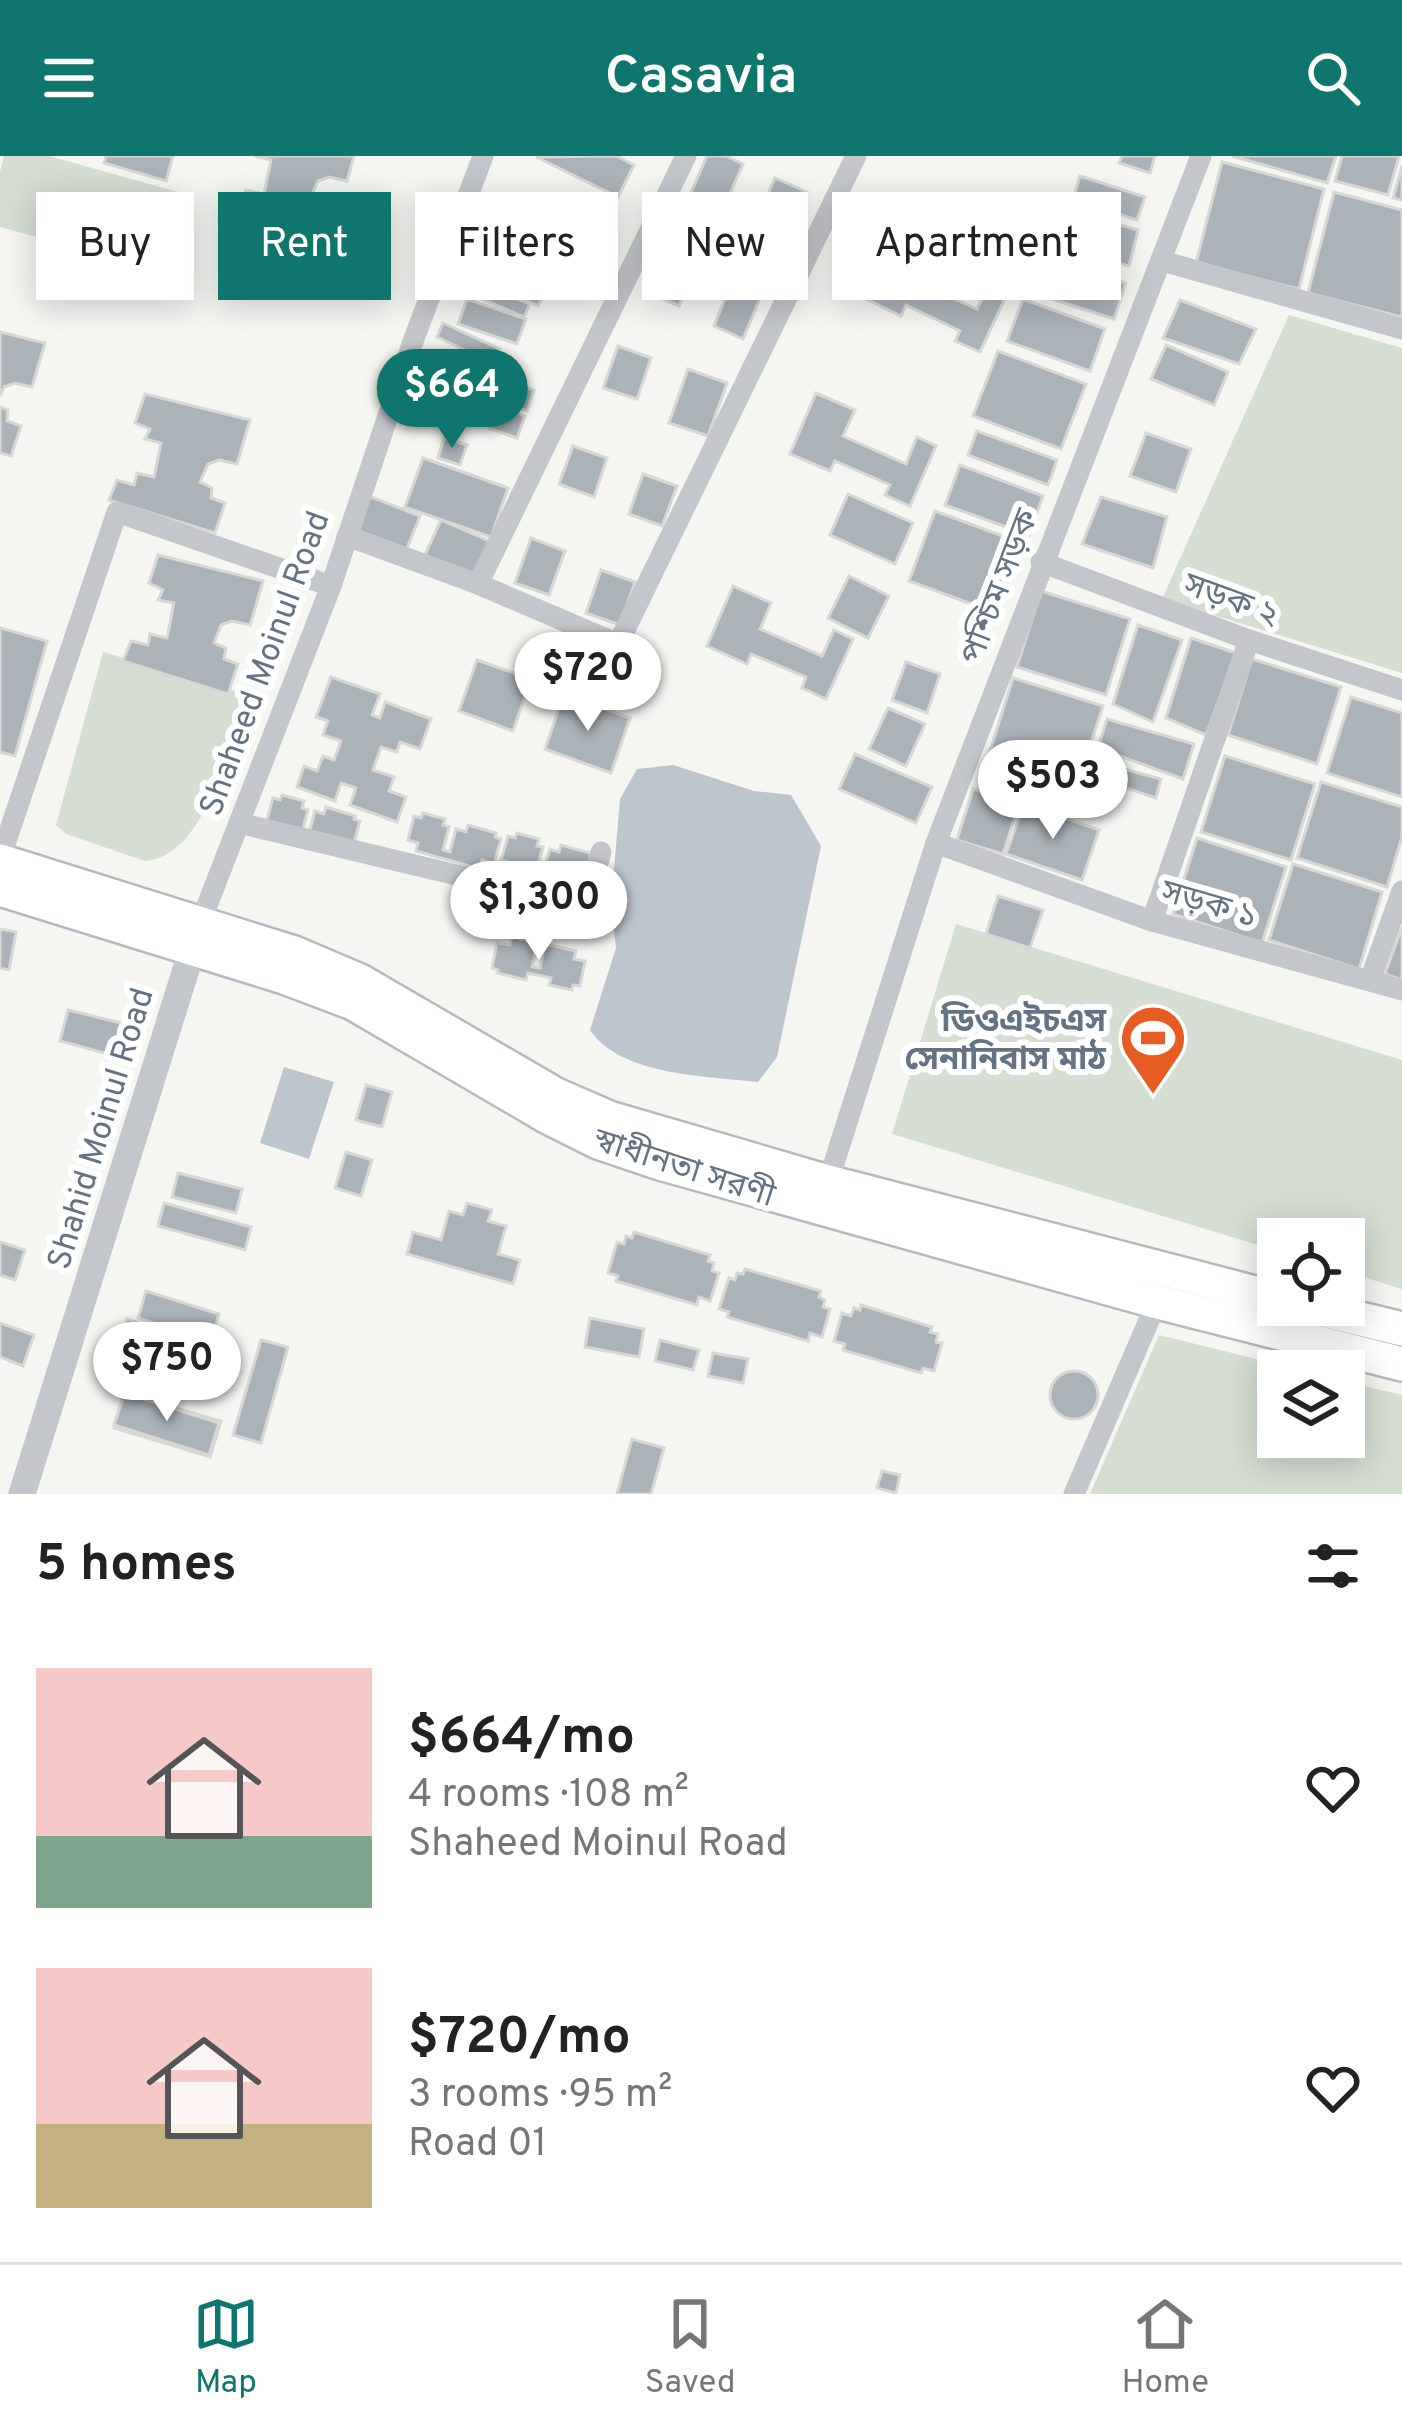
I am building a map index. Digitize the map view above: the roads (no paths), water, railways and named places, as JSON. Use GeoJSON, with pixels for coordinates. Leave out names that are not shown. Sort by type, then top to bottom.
{"type":"FeatureCollection","features":[{"type":"Feature","properties":{"kind":"main road","name":"স্বাধীনতা সরণী"},"geometry":{"type":"LineString","coordinates":[[0,860],[197,934],[353,1003],[548,1118],[598,1142],[660,1163],[1162,1287],[1257,1297]]}},
{"type":"Feature","properties":{"kind":"main road","name":"স্বাধীনতা সরণী"},"geometry":{"type":"LineString","coordinates":[[0,889],[294,953],[360,981],[556,1095],[609,1118],[828,1182],[1402,1364]]}},
{"type":"Feature","properties":{"kind":"main road"},"geometry":{"type":"LineString","coordinates":[[1365,1320],[1402,1329]]}},
{"type":"Feature","properties":{"kind":"street","name":"Shaheed Moinul Road"},"geometry":{"type":"LineString","coordinates":[[197,934],[331,586],[412,344],[483,156]]}},
{"type":"Feature","properties":{"kind":"street"},"geometry":{"type":"LineString","coordinates":[[478,584],[686,156]]}},
{"type":"Feature","properties":{"kind":"street"},"geometry":{"type":"LineString","coordinates":[[346,536],[478,584],[618,644],[856,156]]}},
{"type":"Feature","properties":{"kind":"street","name":"পশ্চিম সড়ক"},"geometry":{"type":"LineString","coordinates":[[828,1182],[935,843],[1201,156]]}},
{"type":"Feature","properties":{"kind":"street"},"geometry":{"type":"LineString","coordinates":[[1162,261],[1402,329]]}},
{"type":"Feature","properties":{"kind":"street"},"geometry":{"type":"LineString","coordinates":[[0,860],[117,512],[331,586]]}},
{"type":"Feature","properties":{"kind":"street","name":"সড়ক ২"},"geometry":{"type":"LineString","coordinates":[[1041,562],[1250,640],[1402,690]]}},
{"type":"Feature","properties":{"kind":"street"},"geometry":{"type":"LineString","coordinates":[[1152,921],[1250,640]]}},
{"type":"Feature","properties":{"kind":"street"},"geometry":{"type":"LineString","coordinates":[[239,823],[586,906],[602,852]]}},
{"type":"Feature","properties":{"kind":"street","name":"সড়ক ১"},"geometry":{"type":"LineString","coordinates":[[935,843],[1152,921],[1402,990]]}},
{"type":"Feature","properties":{"kind":"street"},"geometry":{"type":"LineString","coordinates":[[1370,980],[1402,891]]}},
{"type":"Feature","properties":{"kind":"street","name":"Shahid Moinul Road"},"geometry":{"type":"LineString","coordinates":[[22,1494],[197,934]]}},
{"type":"Feature","properties":{"kind":"street"},"geometry":{"type":"LineString","coordinates":[[1074,1494],[1162,1287]]}},
{"type":"Feature","properties":{"kind":"place","name":"ডিওএইচএস সেনানিবাস মাঠ"},"geometry":{"type":"Point","coordinates":[1153,1097]}}]}
